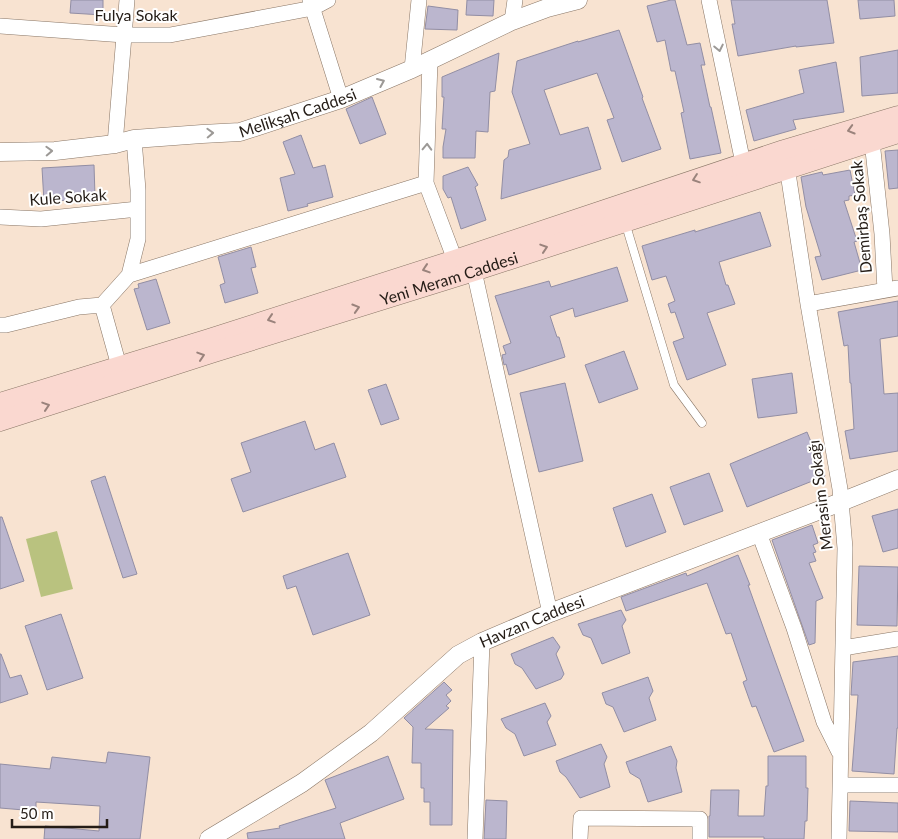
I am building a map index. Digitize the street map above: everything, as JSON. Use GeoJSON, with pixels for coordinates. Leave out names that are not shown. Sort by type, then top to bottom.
{"type":"FeatureCollection","features":[{"type":"Feature","properties":{"kind":"main road","name":"Yeni Meram Caddesi"},"geometry":{"type":"LineString","coordinates":[[0,403],[209,339],[455,260],[743,163],[898,116]]}},
{"type":"Feature","properties":{"kind":"main road","name":"Yeni Meram Caddesi"},"geometry":{"type":"LineString","coordinates":[[0,421],[474,271],[898,133]]}},
{"type":"Feature","properties":{"kind":"street"},"geometry":{"type":"LineString","coordinates":[[115,144],[127,0]]}},
{"type":"Feature","properties":{"kind":"street","name":"Fulya Sokak"},"geometry":{"type":"LineString","coordinates":[[0,26],[124,35],[170,35],[328,0]]}},
{"type":"Feature","properties":{"kind":"street"},"geometry":{"type":"LineString","coordinates":[[412,69],[419,0]]}},
{"type":"Feature","properties":{"kind":"street"},"geometry":{"type":"LineString","coordinates":[[512,21],[514,0]]}},
{"type":"Feature","properties":{"kind":"street","name":"Melikşah Caddesi"},"geometry":{"type":"LineString","coordinates":[[0,152],[55,151],[134,140],[240,132],[341,99],[430,61],[512,21],[547,8],[578,0]]}},
{"type":"Feature","properties":{"kind":"street"},"geometry":{"type":"LineString","coordinates":[[709,0],[743,163]]}},
{"type":"Feature","properties":{"kind":"street"},"geometry":{"type":"LineString","coordinates":[[311,4],[341,99]]}},
{"type":"Feature","properties":{"kind":"street"},"geometry":{"type":"LineString","coordinates":[[430,61],[426,183],[455,260]]}},
{"type":"Feature","properties":{"kind":"street"},"geometry":{"type":"LineString","coordinates":[[0,325],[102,305],[129,275],[138,239],[134,140]]}},
{"type":"Feature","properties":{"kind":"street","name":"Demirbaş Sokak"},"geometry":{"type":"LineString","coordinates":[[872,141],[882,234],[892,289]]}},
{"type":"Feature","properties":{"kind":"street","name":"Merasim Sokağı"},"geometry":{"type":"LineString","coordinates":[[784,150],[838,479],[845,548],[838,839]]}},
{"type":"Feature","properties":{"kind":"street"},"geometry":{"type":"LineString","coordinates":[[129,275],[426,183]]}},
{"type":"Feature","properties":{"kind":"street","name":"Kule Sokak"},"geometry":{"type":"LineString","coordinates":[[0,217],[41,219],[138,209]]}},
{"type":"Feature","properties":{"kind":"street"},"geometry":{"type":"LineString","coordinates":[[474,271],[550,613]]}},
{"type":"Feature","properties":{"kind":"street"},"geometry":{"type":"LineString","coordinates":[[808,304],[892,289]]}},
{"type":"Feature","properties":{"kind":"street"},"geometry":{"type":"LineString","coordinates":[[102,305],[119,366]]}},
{"type":"Feature","properties":{"kind":"street","name":"Havzan Caddesi"},"geometry":{"type":"LineString","coordinates":[[209,839],[302,783],[371,733],[458,655],[482,642],[550,613],[898,479]]}},
{"type":"Feature","properties":{"kind":"street"},"geometry":{"type":"LineString","coordinates":[[759,533],[794,628],[824,722],[840,755]]}},
{"type":"Feature","properties":{"kind":"street"},"geometry":{"type":"LineString","coordinates":[[843,648],[898,639]]}},
{"type":"Feature","properties":{"kind":"street"},"geometry":{"type":"LineString","coordinates":[[475,839],[482,642]]}},
{"type":"Feature","properties":{"kind":"street"},"geometry":{"type":"LineString","coordinates":[[840,785],[898,785]]}},
{"type":"Feature","properties":{"kind":"street"},"geometry":{"type":"LineString","coordinates":[[580,839],[581,818],[700,819],[700,839]]}},
{"type":"Feature","properties":{"kind":"lane"},"geometry":{"type":"LineString","coordinates":[[625,222],[674,385],[702,423]]}},
{"type":"Feature","properties":{"kind":"green space"},"geometry":{"type":"Polygon","coordinates":[[[57,531],[73,589],[41,597],[26,539],[57,531]]]}},
{"type":"Feature","properties":{"kind":"building"},"geometry":{"type":"Polygon","coordinates":[[[71,0],[103,0],[103,15],[70,13],[71,0]]]}},
{"type":"Feature","properties":{"kind":"building"},"geometry":{"type":"Polygon","coordinates":[[[467,0],[494,0],[493,16],[466,15],[467,0]]]}},
{"type":"Feature","properties":{"kind":"building"},"geometry":{"type":"Polygon","coordinates":[[[675,0],[687,45],[700,43],[705,65],[701,65],[721,153],[690,159],[681,113],[684,112],[675,71],[671,71],[665,40],[657,42],[647,6],[675,0]]]}},
{"type":"Feature","properties":{"kind":"building"},"geometry":{"type":"Polygon","coordinates":[[[731,0],[827,0],[834,43],[796,46],[738,56],[732,24],[735,24],[731,0]]]}},
{"type":"Feature","properties":{"kind":"building"},"geometry":{"type":"Polygon","coordinates":[[[858,0],[894,0],[895,16],[860,19],[858,0]]]}},
{"type":"Feature","properties":{"kind":"building"},"geometry":{"type":"Polygon","coordinates":[[[428,6],[458,10],[457,30],[425,29],[428,6]]]}},
{"type":"Feature","properties":{"kind":"building"},"geometry":{"type":"Polygon","coordinates":[[[619,30],[661,149],[622,162],[607,120],[614,118],[597,73],[544,90],[560,135],[588,127],[601,169],[501,199],[504,160],[508,157],[509,150],[530,144],[512,92],[517,61],[619,30]]]}},
{"type":"Feature","properties":{"kind":"building"},"geometry":{"type":"Polygon","coordinates":[[[898,50],[898,93],[862,96],[860,57],[898,50]]]}},
{"type":"Feature","properties":{"kind":"building"},"geometry":{"type":"Polygon","coordinates":[[[499,53],[495,91],[490,92],[488,132],[476,131],[475,158],[443,158],[446,129],[442,129],[444,97],[442,97],[442,77],[499,53]]]}},
{"type":"Feature","properties":{"kind":"building"},"geometry":{"type":"Polygon","coordinates":[[[836,62],[844,112],[793,120],[796,129],[754,141],[746,110],[804,93],[799,70],[836,62]]]}},
{"type":"Feature","properties":{"kind":"building"},"geometry":{"type":"Polygon","coordinates":[[[372,97],[386,134],[360,144],[346,109],[372,97]]]}},
{"type":"Feature","properties":{"kind":"building"},"geometry":{"type":"Polygon","coordinates":[[[301,135],[313,168],[325,165],[333,197],[288,211],[280,178],[295,174],[283,142],[301,135]]]}},
{"type":"Feature","properties":{"kind":"building"},"geometry":{"type":"Polygon","coordinates":[[[898,150],[898,188],[889,189],[885,151],[898,150]]]}},
{"type":"Feature","properties":{"kind":"building"},"geometry":{"type":"Polygon","coordinates":[[[94,165],[95,196],[68,197],[68,200],[44,202],[42,168],[94,165]]]}},
{"type":"Feature","properties":{"kind":"building"},"geometry":{"type":"Polygon","coordinates":[[[468,167],[478,185],[475,187],[486,220],[461,229],[451,197],[448,198],[443,189],[443,176],[468,167]]]}},
{"type":"Feature","properties":{"kind":"building"},"geometry":{"type":"Polygon","coordinates":[[[850,170],[855,195],[849,196],[849,200],[844,201],[857,241],[854,242],[862,270],[822,280],[815,257],[821,256],[806,207],[801,177],[822,172],[823,175],[850,170]]]}},
{"type":"Feature","properties":{"kind":"building"},"geometry":{"type":"Polygon","coordinates":[[[760,212],[771,246],[719,262],[726,285],[728,285],[735,304],[707,313],[726,365],[687,380],[673,342],[684,338],[675,312],[671,313],[668,304],[675,301],[666,276],[652,280],[642,246],[760,212]]]}},
{"type":"Feature","properties":{"kind":"building"},"geometry":{"type":"Polygon","coordinates":[[[251,247],[256,267],[251,268],[258,293],[225,303],[220,285],[225,283],[218,257],[251,247]]]}},
{"type":"Feature","properties":{"kind":"building"},"geometry":{"type":"Polygon","coordinates":[[[617,267],[628,301],[575,317],[573,308],[550,316],[565,357],[509,375],[502,355],[506,354],[503,346],[511,343],[495,296],[549,281],[551,287],[617,267]]]}},
{"type":"Feature","properties":{"kind":"building"},"geometry":{"type":"Polygon","coordinates":[[[156,279],[170,323],[147,330],[134,289],[139,288],[138,284],[156,279]]]}},
{"type":"Feature","properties":{"kind":"building"},"geometry":{"type":"Polygon","coordinates":[[[898,301],[898,336],[880,339],[884,394],[898,393],[898,451],[850,459],[845,431],[854,429],[848,345],[844,346],[838,312],[898,301]]]}},
{"type":"Feature","properties":{"kind":"building"},"geometry":{"type":"Polygon","coordinates":[[[624,351],[638,389],[599,403],[585,365],[624,351]]]}},
{"type":"Feature","properties":{"kind":"building"},"geometry":{"type":"Polygon","coordinates":[[[792,373],[797,413],[758,418],[752,379],[792,373]]]}},
{"type":"Feature","properties":{"kind":"building"},"geometry":{"type":"Polygon","coordinates":[[[565,383],[583,461],[539,472],[520,393],[565,383]]]}},
{"type":"Feature","properties":{"kind":"building"},"geometry":{"type":"Polygon","coordinates":[[[386,384],[399,419],[381,425],[368,390],[386,384]]]}},
{"type":"Feature","properties":{"kind":"building"},"geometry":{"type":"Polygon","coordinates":[[[305,421],[315,450],[334,443],[346,477],[243,512],[231,479],[251,472],[241,443],[305,421]]]}},
{"type":"Feature","properties":{"kind":"building"},"geometry":{"type":"Polygon","coordinates":[[[807,432],[825,476],[747,507],[730,464],[807,432]]]}},
{"type":"Feature","properties":{"kind":"building"},"geometry":{"type":"Polygon","coordinates":[[[709,473],[723,511],[684,525],[670,487],[709,473]]]}},
{"type":"Feature","properties":{"kind":"building"},"geometry":{"type":"Polygon","coordinates":[[[105,476],[137,574],[123,578],[91,481],[105,476]]]}},
{"type":"Feature","properties":{"kind":"building"},"geometry":{"type":"Polygon","coordinates":[[[652,494],[666,532],[626,547],[613,508],[652,494]]]}},
{"type":"Feature","properties":{"kind":"building"},"geometry":{"type":"Polygon","coordinates":[[[898,509],[898,548],[883,552],[872,516],[898,509]]]}},
{"type":"Feature","properties":{"kind":"building"},"geometry":{"type":"Polygon","coordinates":[[[0,517],[2,517],[24,581],[0,589],[0,517]]]}},
{"type":"Feature","properties":{"kind":"building"},"geometry":{"type":"Polygon","coordinates":[[[812,525],[818,543],[813,545],[816,552],[813,553],[816,561],[809,563],[823,598],[816,601],[815,643],[809,645],[772,540],[812,525]]]}},
{"type":"Feature","properties":{"kind":"building"},"geometry":{"type":"Polygon","coordinates":[[[348,553],[370,615],[313,635],[296,586],[287,589],[283,576],[348,553]]]}},
{"type":"Feature","properties":{"kind":"building"},"geometry":{"type":"Polygon","coordinates":[[[738,555],[804,741],[774,752],[756,706],[752,707],[743,682],[747,680],[731,633],[726,634],[707,583],[626,611],[621,597],[686,573],[687,576],[738,555]]]}},
{"type":"Feature","properties":{"kind":"building"},"geometry":{"type":"Polygon","coordinates":[[[859,566],[898,567],[897,626],[857,625],[859,566]]]}},
{"type":"Feature","properties":{"kind":"building"},"geometry":{"type":"Polygon","coordinates":[[[621,610],[626,620],[622,626],[630,653],[602,664],[591,638],[583,635],[578,624],[621,610]]]}},
{"type":"Feature","properties":{"kind":"building"},"geometry":{"type":"Polygon","coordinates":[[[61,614],[83,678],[47,690],[25,626],[61,614]]]}},
{"type":"Feature","properties":{"kind":"building"},"geometry":{"type":"Polygon","coordinates":[[[553,637],[560,647],[556,654],[564,674],[561,679],[536,689],[522,668],[515,664],[511,654],[553,637]]]}},
{"type":"Feature","properties":{"kind":"building"},"geometry":{"type":"Polygon","coordinates":[[[0,654],[10,678],[21,675],[28,694],[0,703],[0,654]]]}},
{"type":"Feature","properties":{"kind":"building"},"geometry":{"type":"Polygon","coordinates":[[[898,656],[898,728],[894,774],[852,771],[858,695],[851,695],[853,662],[898,656]]]}},
{"type":"Feature","properties":{"kind":"building"},"geometry":{"type":"Polygon","coordinates":[[[648,677],[653,691],[649,698],[656,720],[624,732],[613,707],[606,704],[602,693],[648,677]]]}},
{"type":"Feature","properties":{"kind":"building"},"geometry":{"type":"Polygon","coordinates":[[[444,682],[452,690],[446,695],[451,701],[446,706],[449,708],[425,729],[453,730],[452,825],[430,825],[430,802],[424,802],[424,788],[421,788],[421,763],[412,763],[413,727],[404,718],[444,682]]]}},
{"type":"Feature","properties":{"kind":"building"},"geometry":{"type":"Polygon","coordinates":[[[545,703],[551,716],[547,722],[556,745],[524,756],[515,734],[506,728],[501,719],[545,703]]]}},
{"type":"Feature","properties":{"kind":"building"},"geometry":{"type":"Polygon","coordinates":[[[601,744],[607,757],[604,764],[610,787],[580,798],[566,777],[560,772],[556,761],[601,744]]]}},
{"type":"Feature","properties":{"kind":"building"},"geometry":{"type":"Polygon","coordinates":[[[671,746],[677,761],[676,768],[682,792],[648,802],[640,779],[630,773],[626,762],[671,746]]]}},
{"type":"Feature","properties":{"kind":"building"},"geometry":{"type":"Polygon","coordinates":[[[108,752],[150,757],[140,839],[44,839],[45,826],[99,831],[100,806],[36,802],[36,811],[0,808],[0,764],[50,769],[52,757],[106,763],[108,752]]]}},
{"type":"Feature","properties":{"kind":"building"},"geometry":{"type":"Polygon","coordinates":[[[388,756],[404,799],[340,823],[345,839],[248,839],[247,833],[280,828],[279,826],[336,808],[325,780],[388,756]]]}},
{"type":"Feature","properties":{"kind":"building"},"geometry":{"type":"Polygon","coordinates":[[[768,756],[806,756],[806,788],[808,788],[807,821],[805,821],[804,839],[709,837],[711,790],[739,790],[738,816],[764,816],[766,786],[768,786],[768,756]]]}},
{"type":"Feature","properties":{"kind":"building"},"geometry":{"type":"Polygon","coordinates":[[[486,800],[507,801],[506,839],[484,839],[486,800]]]}},
{"type":"Feature","properties":{"kind":"building"},"geometry":{"type":"Polygon","coordinates":[[[850,801],[898,803],[898,832],[849,831],[850,801]]]}}]}
